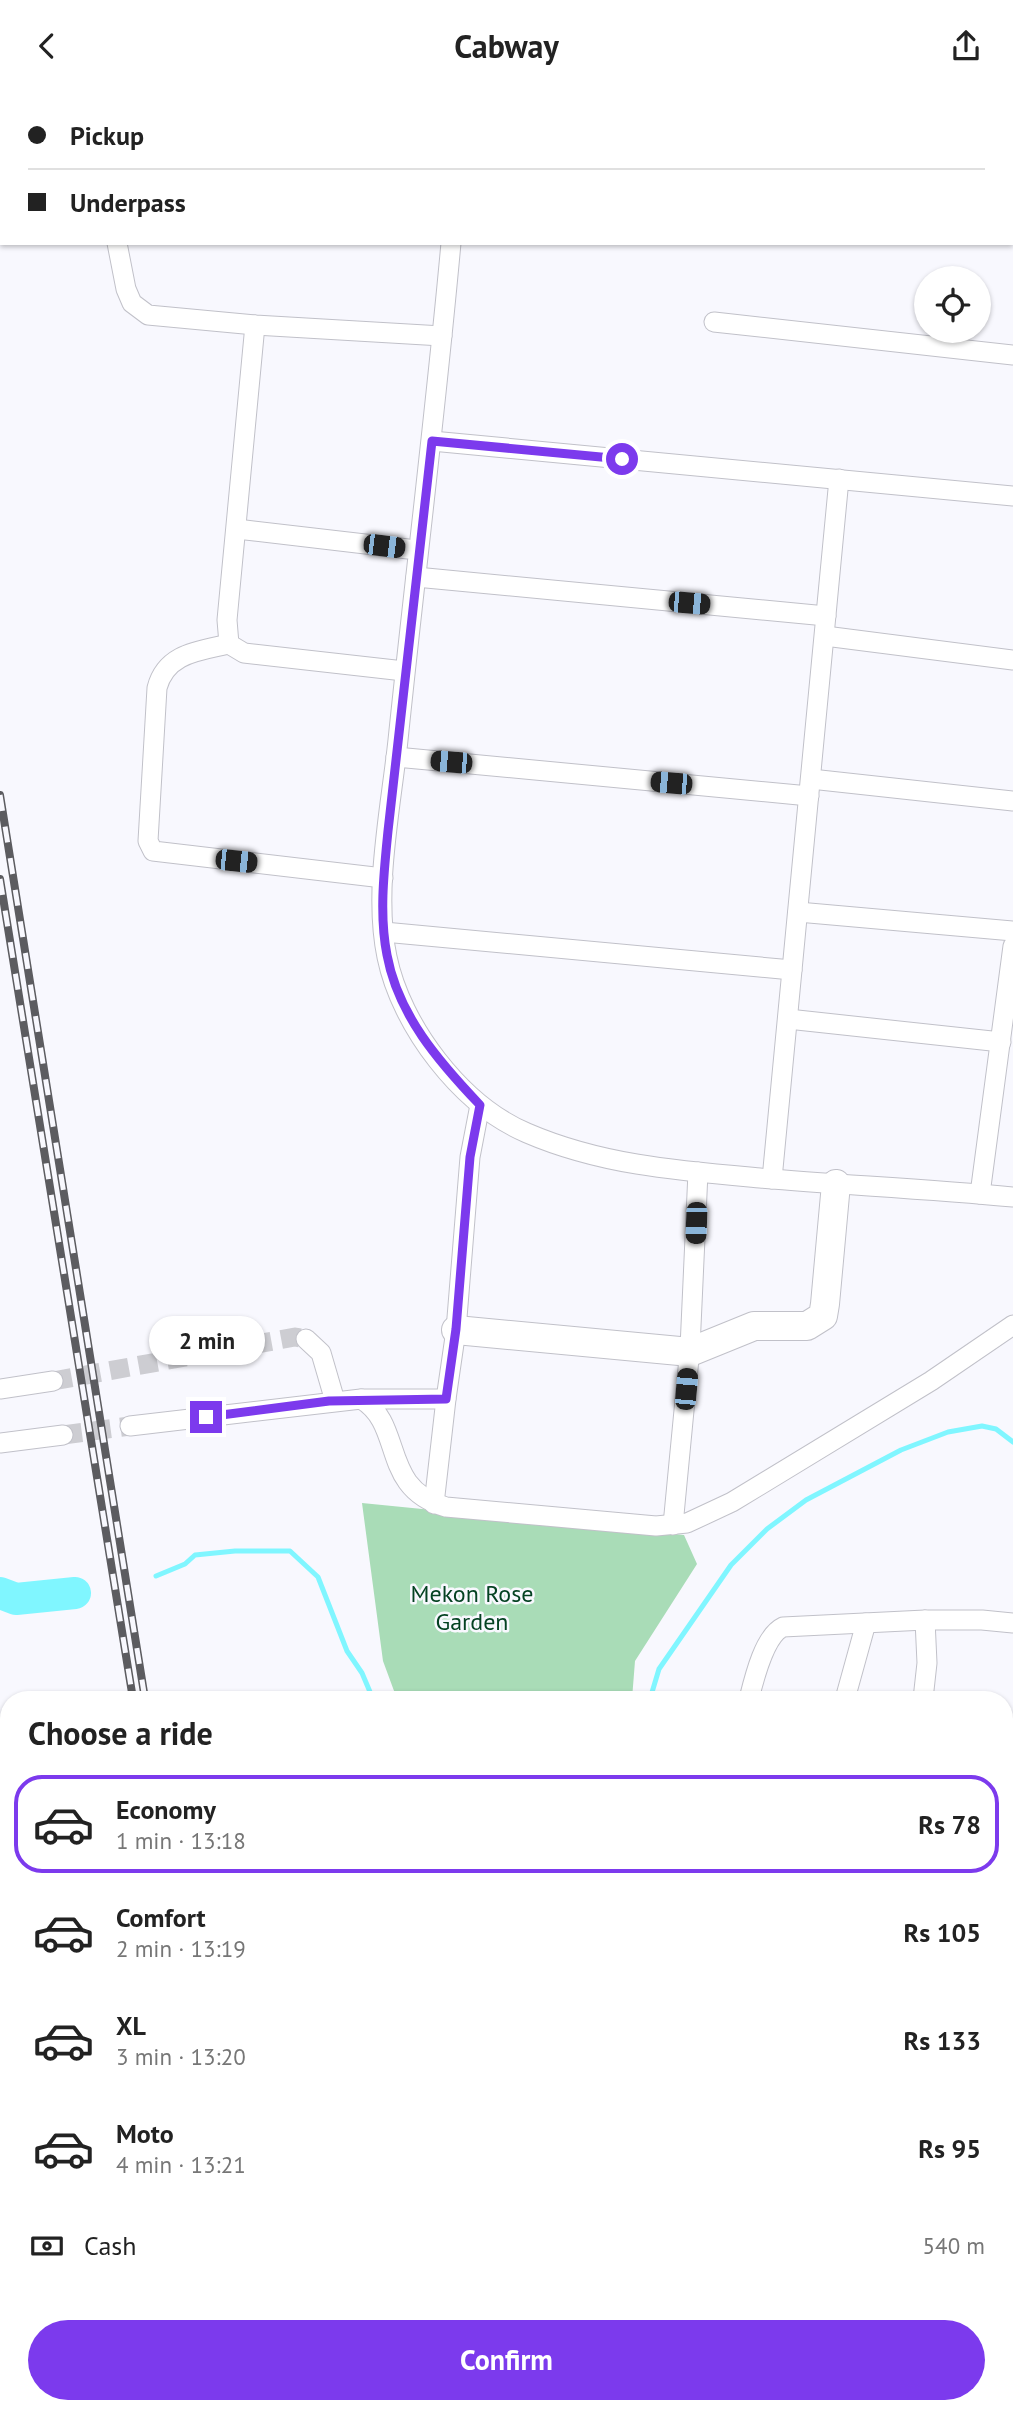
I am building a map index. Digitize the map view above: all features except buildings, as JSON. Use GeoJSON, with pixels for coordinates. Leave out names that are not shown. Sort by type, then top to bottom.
{"type":"FeatureCollection","features":[{"type":"Feature","properties":{"kind":"street"},"geometry":{"type":"LineString","coordinates":[[117,245],[126,289],[132,303],[148,315],[255,325],[442,336]]}},
{"type":"Feature","properties":{"kind":"street"},"geometry":{"type":"LineString","coordinates":[[451,245],[432,441],[404,671],[383,878],[387,955],[393,981],[405,1009],[436,1056],[480,1105],[497,1118],[526,1132],[602,1158],[698,1172],[1013,1197]]}},
{"type":"Feature","properties":{"kind":"street"},"geometry":{"type":"LineString","coordinates":[[714,322],[1013,355]]}},
{"type":"Feature","properties":{"kind":"street"},"geometry":{"type":"LineString","coordinates":[[229,644],[227,620],[255,325]]}},
{"type":"Feature","properties":{"kind":"street"},"geometry":{"type":"LineString","coordinates":[[432,441],[1013,496]]}},
{"type":"Feature","properties":{"kind":"street"},"geometry":{"type":"LineString","coordinates":[[772,1179],[839,479]]}},
{"type":"Feature","properties":{"kind":"street"},"geometry":{"type":"LineString","coordinates":[[237,529],[408,549]]}},
{"type":"Feature","properties":{"kind":"street"},"geometry":{"type":"LineString","coordinates":[[416,577],[826,616]]}},
{"type":"Feature","properties":{"kind":"street"},"geometry":{"type":"LineString","coordinates":[[825,636],[1013,660]]}},
{"type":"Feature","properties":{"kind":"street"},"geometry":{"type":"LineString","coordinates":[[383,878],[153,851],[149,848],[157,688],[160,676],[176,658],[229,644],[244,653],[404,671]]}},
{"type":"Feature","properties":{"kind":"street"},"geometry":{"type":"LineString","coordinates":[[396,757],[1013,801]]}},
{"type":"Feature","properties":{"kind":"street"},"geometry":{"type":"LineString","coordinates":[[798,912],[1013,931]]}},
{"type":"Feature","properties":{"kind":"street"},"geometry":{"type":"LineString","coordinates":[[384,932],[792,970]]}},
{"type":"Feature","properties":{"kind":"street"},"geometry":{"type":"LineString","coordinates":[[980,1194],[1013,946]]}},
{"type":"Feature","properties":{"kind":"street"},"geometry":{"type":"LineString","coordinates":[[788,1019],[1001,1041]]}},
{"type":"Feature","properties":{"kind":"street"},"geometry":{"type":"LineString","coordinates":[[435,1504],[456,1329],[470,1157],[480,1105]]}},
{"type":"Feature","properties":{"kind":"street"},"geometry":{"type":"LineString","coordinates":[[673,1525],[690,1352],[698,1172]]}},
{"type":"Feature","properties":{"kind":"street"},"geometry":{"type":"LineString","coordinates":[[456,1329],[690,1352],[754,1325],[807,1326],[822,1316],[836,1184]]}},
{"type":"Feature","properties":{"kind":"street"},"geometry":{"type":"LineString","coordinates":[[362,1399],[374,1407],[411,1487],[418,1495],[435,1504],[459,1509],[635,1525],[673,1525],[704,1517],[732,1502],[931,1381],[1013,1325]]}},
{"type":"Feature","properties":{"kind":"street"},"geometry":{"type":"LineString","coordinates":[[306,1339],[320,1353],[335,1401]]}},
{"type":"Feature","properties":{"kind":"street"},"geometry":{"type":"LineString","coordinates":[[0,1389],[53,1381]]}},
{"type":"Feature","properties":{"kind":"street"},"geometry":{"type":"LineString","coordinates":[[130,1426],[335,1401],[446,1399]]}},
{"type":"Feature","properties":{"kind":"street"},"geometry":{"type":"LineString","coordinates":[[0,1443],[63,1435]]}},
{"type":"Feature","properties":{"kind":"street"},"geometry":{"type":"LineString","coordinates":[[924,1691],[927,1663],[925,1619]]}},
{"type":"Feature","properties":{"kind":"street"},"geometry":{"type":"LineString","coordinates":[[751,1691],[761,1660],[776,1630],[792,1626],[925,1619],[982,1619],[1013,1623]]}},
{"type":"Feature","properties":{"kind":"street"},"geometry":{"type":"LineString","coordinates":[[847,1691],[866,1623]]}},
{"type":"Feature","properties":{"kind":"green space","name":"Mekon Rose Garden"},"geometry":{"type":"Polygon","coordinates":[[[362,1503],[684,1535],[697,1564],[635,1661],[633,1691],[394,1691],[383,1661],[362,1503]]]}},
{"type":"Feature","properties":{"kind":"waterway"},"geometry":{"type":"LineString","coordinates":[[652,1691],[659,1669],[731,1565],[767,1529],[806,1500],[901,1450],[948,1432],[982,1426],[996,1429],[1013,1442]]}},
{"type":"Feature","properties":{"kind":"waterway"},"geometry":{"type":"LineString","coordinates":[[156,1576],[185,1564],[195,1555],[235,1551],[290,1551],[318,1577],[347,1651],[362,1673],[370,1691]]}},
{"type":"Feature","properties":{"kind":"waterway"},"geometry":{"type":"LineString","coordinates":[[0,1593],[16,1599],[75,1593]]}},
{"type":"Feature","properties":{"kind":"tunnel"},"geometry":{"type":"LineString","coordinates":[[53,1381],[295,1337],[306,1339]]}},
{"type":"Feature","properties":{"kind":"tunnel"},"geometry":{"type":"LineString","coordinates":[[63,1435],[130,1426]]}},
{"type":"Feature","properties":{"kind":"railway"},"geometry":{"type":"LineString","coordinates":[[0,795],[144,1691]]}},
{"type":"Feature","properties":{"kind":"railway"},"geometry":{"type":"LineString","coordinates":[[0,879],[132,1691]]}},
{"type":"Feature","properties":{"kind":"route"},"geometry":{"type":"LineString","coordinates":[[206,1417],[329,1401],[446,1399],[456,1329],[470,1157],[480,1105],[450,1074],[423,1039],[405,1009],[393,981],[384,932],[383,878],[404,671],[432,441],[622,459]]}}]}
